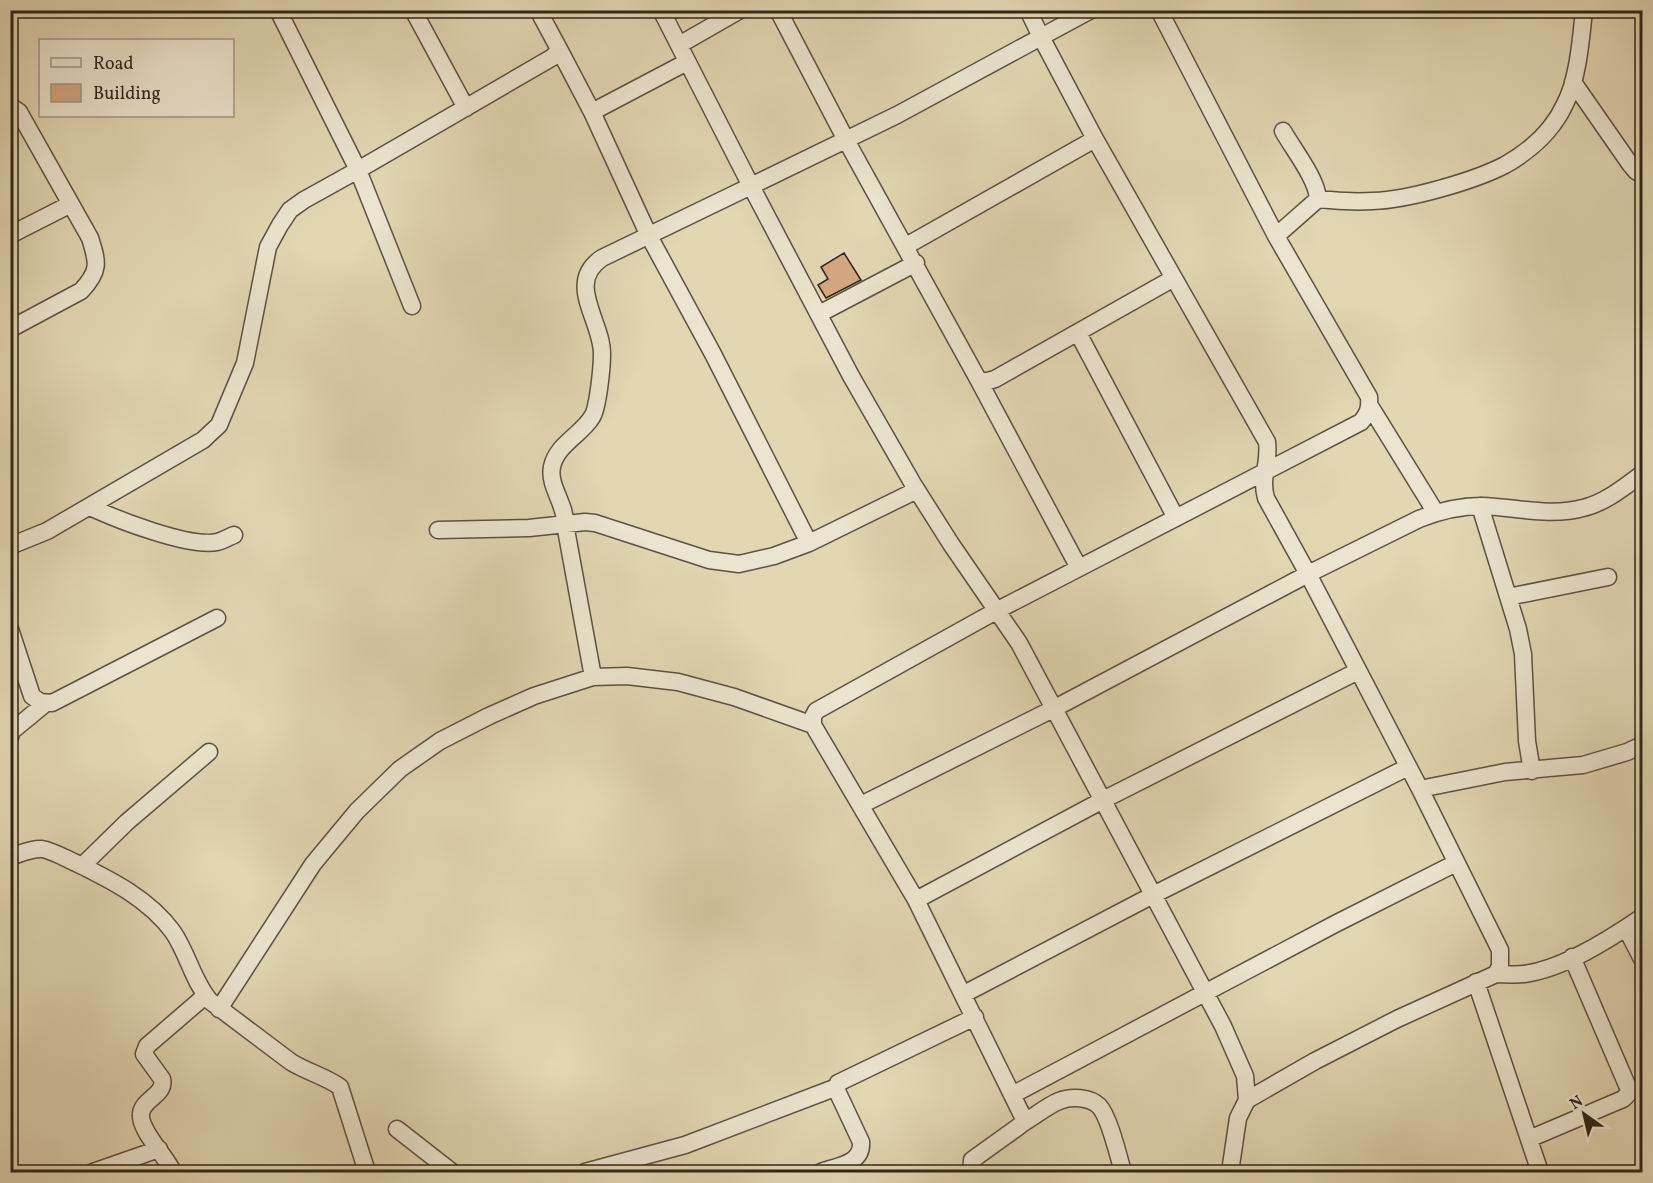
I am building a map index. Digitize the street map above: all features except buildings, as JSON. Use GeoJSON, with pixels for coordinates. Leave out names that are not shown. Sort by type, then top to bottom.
{"type":"FeatureCollection","features":[{"type":"Feature","properties":{"kind":"street"},"geometry":{"type":"LineString","coordinates":[[278,10],[357,170],[412,306]]}},
{"type":"Feature","properties":{"kind":"street"},"geometry":{"type":"LineString","coordinates":[[413,10],[466,108]]}},
{"type":"Feature","properties":{"kind":"street"},"geometry":{"type":"LineString","coordinates":[[538,10],[592,112],[649,236],[713,354],[809,543]]}},
{"type":"Feature","properties":{"kind":"street"},"geometry":{"type":"LineString","coordinates":[[661,10],[851,376],[917,490],[1019,643],[1055,708],[1238,1054],[1245,1076],[1248,1100]]}},
{"type":"Feature","properties":{"kind":"street"},"geometry":{"type":"LineString","coordinates":[[679,45],[740,10]]}},
{"type":"Feature","properties":{"kind":"street"},"geometry":{"type":"LineString","coordinates":[[778,10],[846,140],[916,263],[1079,568]]}},
{"type":"Feature","properties":{"kind":"street"},"geometry":{"type":"LineString","coordinates":[[1028,10],[1095,139],[1267,442],[1269,455],[1262,485],[1266,498],[1420,789],[1500,950],[1500,966],[1496,974]]}},
{"type":"Feature","properties":{"kind":"street"},"geometry":{"type":"LineString","coordinates":[[593,677],[564,511],[553,482],[552,464],[558,453],[594,415],[602,356],[601,342],[585,290],[585,280],[594,263],[897,115],[1091,10]]}},
{"type":"Feature","properties":{"kind":"street"},"geometry":{"type":"LineString","coordinates":[[1159,10],[1276,236],[1369,397],[1370,406],[1436,513]]}},
{"type":"Feature","properties":{"kind":"street"},"geometry":{"type":"LineString","coordinates":[[1276,236],[1318,199],[1345,202],[1403,197],[1463,181],[1504,165],[1531,146],[1552,126],[1566,103],[1573,82],[1584,10]]}},
{"type":"Feature","properties":{"kind":"street"},"geometry":{"type":"LineString","coordinates":[[10,546],[47,531],[90,507],[204,440],[219,425],[245,363],[268,248],[290,210],[547,62],[559,48]]}},
{"type":"Feature","properties":{"kind":"street"},"geometry":{"type":"LineString","coordinates":[[592,112],[687,62]]}},
{"type":"Feature","properties":{"kind":"street"},"geometry":{"type":"LineString","coordinates":[[1573,82],[1640,171]]}},
{"type":"Feature","properties":{"kind":"street"},"geometry":{"type":"LineString","coordinates":[[10,106],[19,112],[90,238],[96,258],[96,269],[81,291],[10,329]]}},
{"type":"Feature","properties":{"kind":"street"},"geometry":{"type":"LineString","coordinates":[[1283,131],[1310,177],[1318,199]]}},
{"type":"Feature","properties":{"kind":"street"},"geometry":{"type":"LineString","coordinates":[[906,246],[1095,139]]}},
{"type":"Feature","properties":{"kind":"street"},"geometry":{"type":"LineString","coordinates":[[10,235],[70,204]]}},
{"type":"Feature","properties":{"kind":"street"},"geometry":{"type":"LineString","coordinates":[[819,314],[916,263]]}},
{"type":"Feature","properties":{"kind":"street"},"geometry":{"type":"LineString","coordinates":[[979,381],[995,379],[1174,278]]}},
{"type":"Feature","properties":{"kind":"street"},"geometry":{"type":"LineString","coordinates":[[1078,333],[1176,518]]}},
{"type":"Feature","properties":{"kind":"street"},"geometry":{"type":"LineString","coordinates":[[1023,1123],[1023,1117],[964,994],[916,900],[813,725],[813,717],[816,711],[996,611],[1361,422],[1370,406]]}},
{"type":"Feature","properties":{"kind":"street"},"geometry":{"type":"LineString","coordinates":[[861,805],[1055,708],[1308,574],[1383,536],[1436,513],[1480,506],[1561,512],[1584,508],[1611,496],[1642,474]]}},
{"type":"Feature","properties":{"kind":"street"},"geometry":{"type":"LineString","coordinates":[[438,530],[529,528],[595,523],[709,560],[739,564],[774,556],[809,543],[917,490]]}},
{"type":"Feature","properties":{"kind":"street"},"geometry":{"type":"LineString","coordinates":[[1480,506],[1518,629],[1523,654],[1526,731],[1532,771]]}},
{"type":"Feature","properties":{"kind":"street"},"geometry":{"type":"LineString","coordinates":[[90,507],[124,522],[198,542],[216,542],[234,535]]}},
{"type":"Feature","properties":{"kind":"street"},"geometry":{"type":"LineString","coordinates":[[1508,597],[1608,577]]}},
{"type":"Feature","properties":{"kind":"street"},"geometry":{"type":"LineString","coordinates":[[10,629],[32,696],[40,702],[52,703],[217,618]]}},
{"type":"Feature","properties":{"kind":"street"},"geometry":{"type":"LineString","coordinates":[[916,900],[1103,800],[1358,671]]}},
{"type":"Feature","properties":{"kind":"street"},"geometry":{"type":"LineString","coordinates":[[219,1009],[313,864],[357,811],[400,769],[440,741],[489,716],[534,696],[593,677],[627,676],[678,682],[734,697],[813,725]]}},
{"type":"Feature","properties":{"kind":"street"},"geometry":{"type":"LineString","coordinates":[[10,737],[12,731],[46,703]]}},
{"type":"Feature","properties":{"kind":"street"},"geometry":{"type":"LineString","coordinates":[[1420,789],[1505,772],[1583,765],[1642,745]]}},
{"type":"Feature","properties":{"kind":"street"},"geometry":{"type":"LineString","coordinates":[[82,866],[127,822],[209,752]]}},
{"type":"Feature","properties":{"kind":"street"},"geometry":{"type":"LineString","coordinates":[[964,994],[1153,894],[1408,766]]}},
{"type":"Feature","properties":{"kind":"street"},"geometry":{"type":"LineString","coordinates":[[11,855],[42,849],[109,880],[138,898],[160,916],[174,934],[206,996],[219,1009],[291,1062],[302,1069],[329,1079],[340,1087],[349,1109],[364,1171]]}},
{"type":"Feature","properties":{"kind":"street"},"geometry":{"type":"LineString","coordinates":[[1012,1095],[1456,862]]}},
{"type":"Feature","properties":{"kind":"street"},"geometry":{"type":"LineString","coordinates":[[1230,1173],[1238,1118],[1248,1100],[1315,1061],[1476,982],[1496,974],[1524,974],[1557,964],[1626,928],[1642,917]]}},
{"type":"Feature","properties":{"kind":"street"},"geometry":{"type":"LineString","coordinates":[[1626,928],[1642,959]]}},
{"type":"Feature","properties":{"kind":"street"},"geometry":{"type":"LineString","coordinates":[[1528,1139],[1623,1099],[1630,1092],[1572,957]]}},
{"type":"Feature","properties":{"kind":"street"},"geometry":{"type":"LineString","coordinates":[[1476,982],[1540,1173]]}},
{"type":"Feature","properties":{"kind":"street"},"geometry":{"type":"LineString","coordinates":[[173,1173],[142,1123],[143,1107],[163,1083],[144,1054],[147,1046],[206,996]]}},
{"type":"Feature","properties":{"kind":"street"},"geometry":{"type":"LineString","coordinates":[[585,1173],[685,1145],[837,1087],[838,1083],[846,1077],[975,1017]]}},
{"type":"Feature","properties":{"kind":"street"},"geometry":{"type":"LineString","coordinates":[[821,1173],[853,1161],[862,1149],[837,1087]]}},
{"type":"Feature","properties":{"kind":"street"},"geometry":{"type":"LineString","coordinates":[[971,1173],[972,1160],[1023,1123],[1060,1100],[1075,1098],[1089,1100],[1100,1107],[1123,1173]]}},
{"type":"Feature","properties":{"kind":"street"},"geometry":{"type":"LineString","coordinates":[[397,1129],[452,1173]]}},
{"type":"Feature","properties":{"kind":"street"},"geometry":{"type":"LineString","coordinates":[[93,1173],[159,1149]]}}]}
